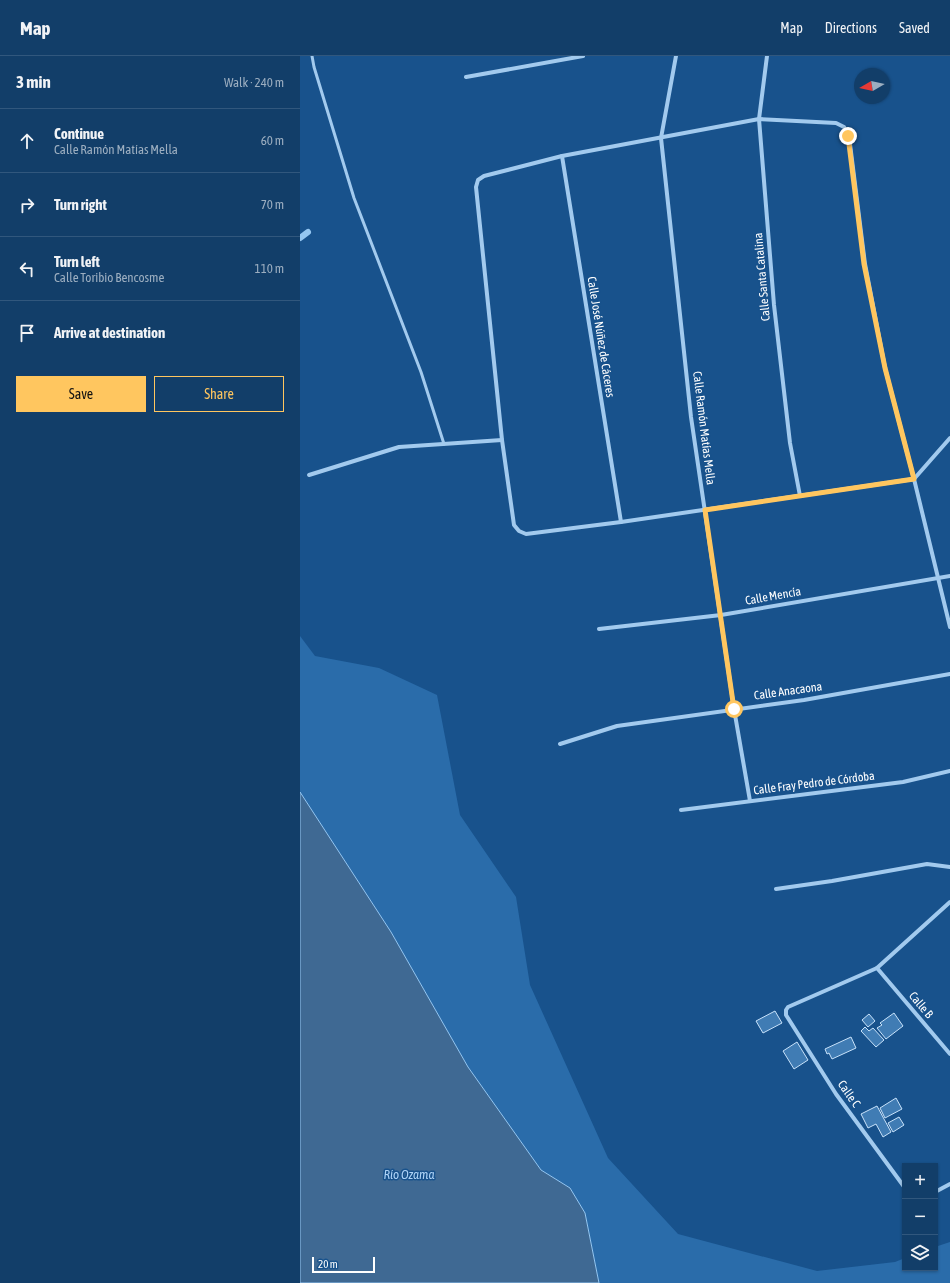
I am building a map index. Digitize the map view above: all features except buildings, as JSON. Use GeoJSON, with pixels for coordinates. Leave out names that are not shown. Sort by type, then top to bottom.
{"type":"FeatureCollection","features":[{"type":"Feature","properties":{"kind":"street"},"geometry":{"type":"LineString","coordinates":[[466,77],[583,56]]}},
{"type":"Feature","properties":{"kind":"street","name":"Calle Ramón Matías Mella"},"geometry":{"type":"LineString","coordinates":[[676,56],[661,138],[691,409],[734,709],[750,801]]}},
{"type":"Feature","properties":{"kind":"street","name":"Calle Santa Catalina"},"geometry":{"type":"LineString","coordinates":[[768,56],[759,119],[774,305],[790,444],[800,496]]}},
{"type":"Feature","properties":{"kind":"street"},"geometry":{"type":"LineString","coordinates":[[950,438],[914,479],[621,522],[526,534],[519,531],[514,525],[502,440],[476,187],[478,180],[484,176],[562,156],[759,119],[836,123],[844,127],[848,136],[864,264],[885,368],[914,479],[950,627]]}},
{"type":"Feature","properties":{"kind":"street","name":"Calle José Núñez de Cáceres"},"geometry":{"type":"LineString","coordinates":[[562,156],[621,522]]}},
{"type":"Feature","properties":{"kind":"street"},"geometry":{"type":"LineString","coordinates":[[309,475],[399,447],[502,440]]}},
{"type":"Feature","properties":{"kind":"street","name":"Calle Mencía"},"geometry":{"type":"LineString","coordinates":[[599,629],[721,615],[950,576]]}},
{"type":"Feature","properties":{"kind":"street","name":"Calle Anacaona"},"geometry":{"type":"LineString","coordinates":[[560,744],[617,726],[804,700],[950,674]]}},
{"type":"Feature","properties":{"kind":"street","name":"Calle Fray Pedro de Córdoba"},"geometry":{"type":"LineString","coordinates":[[681,810],[903,782],[950,771]]}},
{"type":"Feature","properties":{"kind":"street"},"geometry":{"type":"LineString","coordinates":[[776,889],[832,881],[927,864],[950,867]]}},
{"type":"Feature","properties":{"kind":"street"},"geometry":{"type":"LineString","coordinates":[[877,968],[950,902]]}},
{"type":"Feature","properties":{"kind":"street","name":"Calle C"},"geometry":{"type":"LineString","coordinates":[[877,968],[788,1007],[786,1010],[786,1015],[836,1094],[902,1184]]}},
{"type":"Feature","properties":{"kind":"street","name":"Calle B"},"geometry":{"type":"LineString","coordinates":[[877,968],[950,1054]]}},
{"type":"Feature","properties":{"kind":"street"},"geometry":{"type":"LineString","coordinates":[[938,1190],[950,1184]]}},
{"type":"Feature","properties":{"kind":"lane"},"geometry":{"type":"LineString","coordinates":[[312,56],[354,198],[421,372],[444,444]]}},
{"type":"Feature","properties":{"kind":"shaded area"},"geometry":{"type":"Polygon","coordinates":[[[300,636],[315,656],[379,668],[437,695],[460,815],[516,897],[530,985],[608,1158],[678,1234],[817,1271],[895,1262],[902,1259],[902,1271],[938,1271],[938,1246],[950,1242],[950,1283],[599,1283],[585,1214],[570,1188],[541,1170],[468,1067],[391,932],[300,792],[300,636]]]}},
{"type":"Feature","properties":{"kind":"water","name":"Río Ozama"},"geometry":{"type":"Polygon","coordinates":[[[300,792],[391,932],[468,1067],[541,1170],[570,1188],[585,1213],[599,1283],[300,1283],[300,792]]]}},
{"type":"Feature","properties":{"kind":"waterway"},"geometry":{"type":"LineString","coordinates":[[300,238],[308,232]]}},
{"type":"Feature","properties":{"kind":"route"},"geometry":{"type":"LineString","coordinates":[[734,709],[705,510],[914,479],[885,368],[864,264],[848,136]]}}]}
